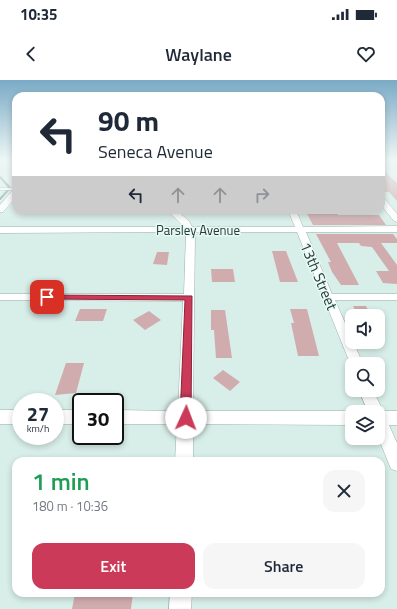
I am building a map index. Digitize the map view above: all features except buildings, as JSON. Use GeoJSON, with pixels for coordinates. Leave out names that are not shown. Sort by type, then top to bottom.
{"type":"FeatureCollection","features":[{"type":"Feature","properties":{"kind":"street"},"geometry":{"type":"LineString","coordinates":[[0,210],[12,194]]}},
{"type":"Feature","properties":{"kind":"street"},"geometry":{"type":"LineString","coordinates":[[385,205],[397,219]]}},
{"type":"Feature","properties":{"kind":"street"},"geometry":{"type":"LineString","coordinates":[[176,214],[186,223],[190,230],[184,457]]}},
{"type":"Feature","properties":{"kind":"street","name":"13th Street"},"geometry":{"type":"LineString","coordinates":[[294,214],[353,357]]}},
{"type":"Feature","properties":{"kind":"street","name":"Parsley Avenue"},"geometry":{"type":"LineString","coordinates":[[0,230],[397,230]]}},
{"type":"Feature","properties":{"kind":"street"},"geometry":{"type":"LineString","coordinates":[[0,297],[189,298]]}},
{"type":"Feature","properties":{"kind":"street"},"geometry":{"type":"LineString","coordinates":[[328,297],[397,298]]}},
{"type":"Feature","properties":{"kind":"street"},"geometry":{"type":"LineString","coordinates":[[0,417],[12,417]]}},
{"type":"Feature","properties":{"kind":"street"},"geometry":{"type":"LineString","coordinates":[[124,417],[345,418]]}},
{"type":"Feature","properties":{"kind":"street"},"geometry":{"type":"LineString","coordinates":[[385,418],[397,418]]}},
{"type":"Feature","properties":{"kind":"street"},"geometry":{"type":"LineString","coordinates":[[385,435],[397,463]]}},
{"type":"Feature","properties":{"kind":"street"},"geometry":{"type":"LineString","coordinates":[[180,609],[181,597]]}},
{"type":"Feature","properties":{"kind":"lane"},"geometry":{"type":"LineString","coordinates":[[1,189],[12,190]]}},
{"type":"Feature","properties":{"kind":"waterway"},"geometry":{"type":"LineString","coordinates":[[0,199],[10,188],[6,184]]}},
{"type":"Feature","properties":{"kind":"route"},"geometry":{"type":"LineString","coordinates":[[47,297],[189,298],[186,418]]}}]}
